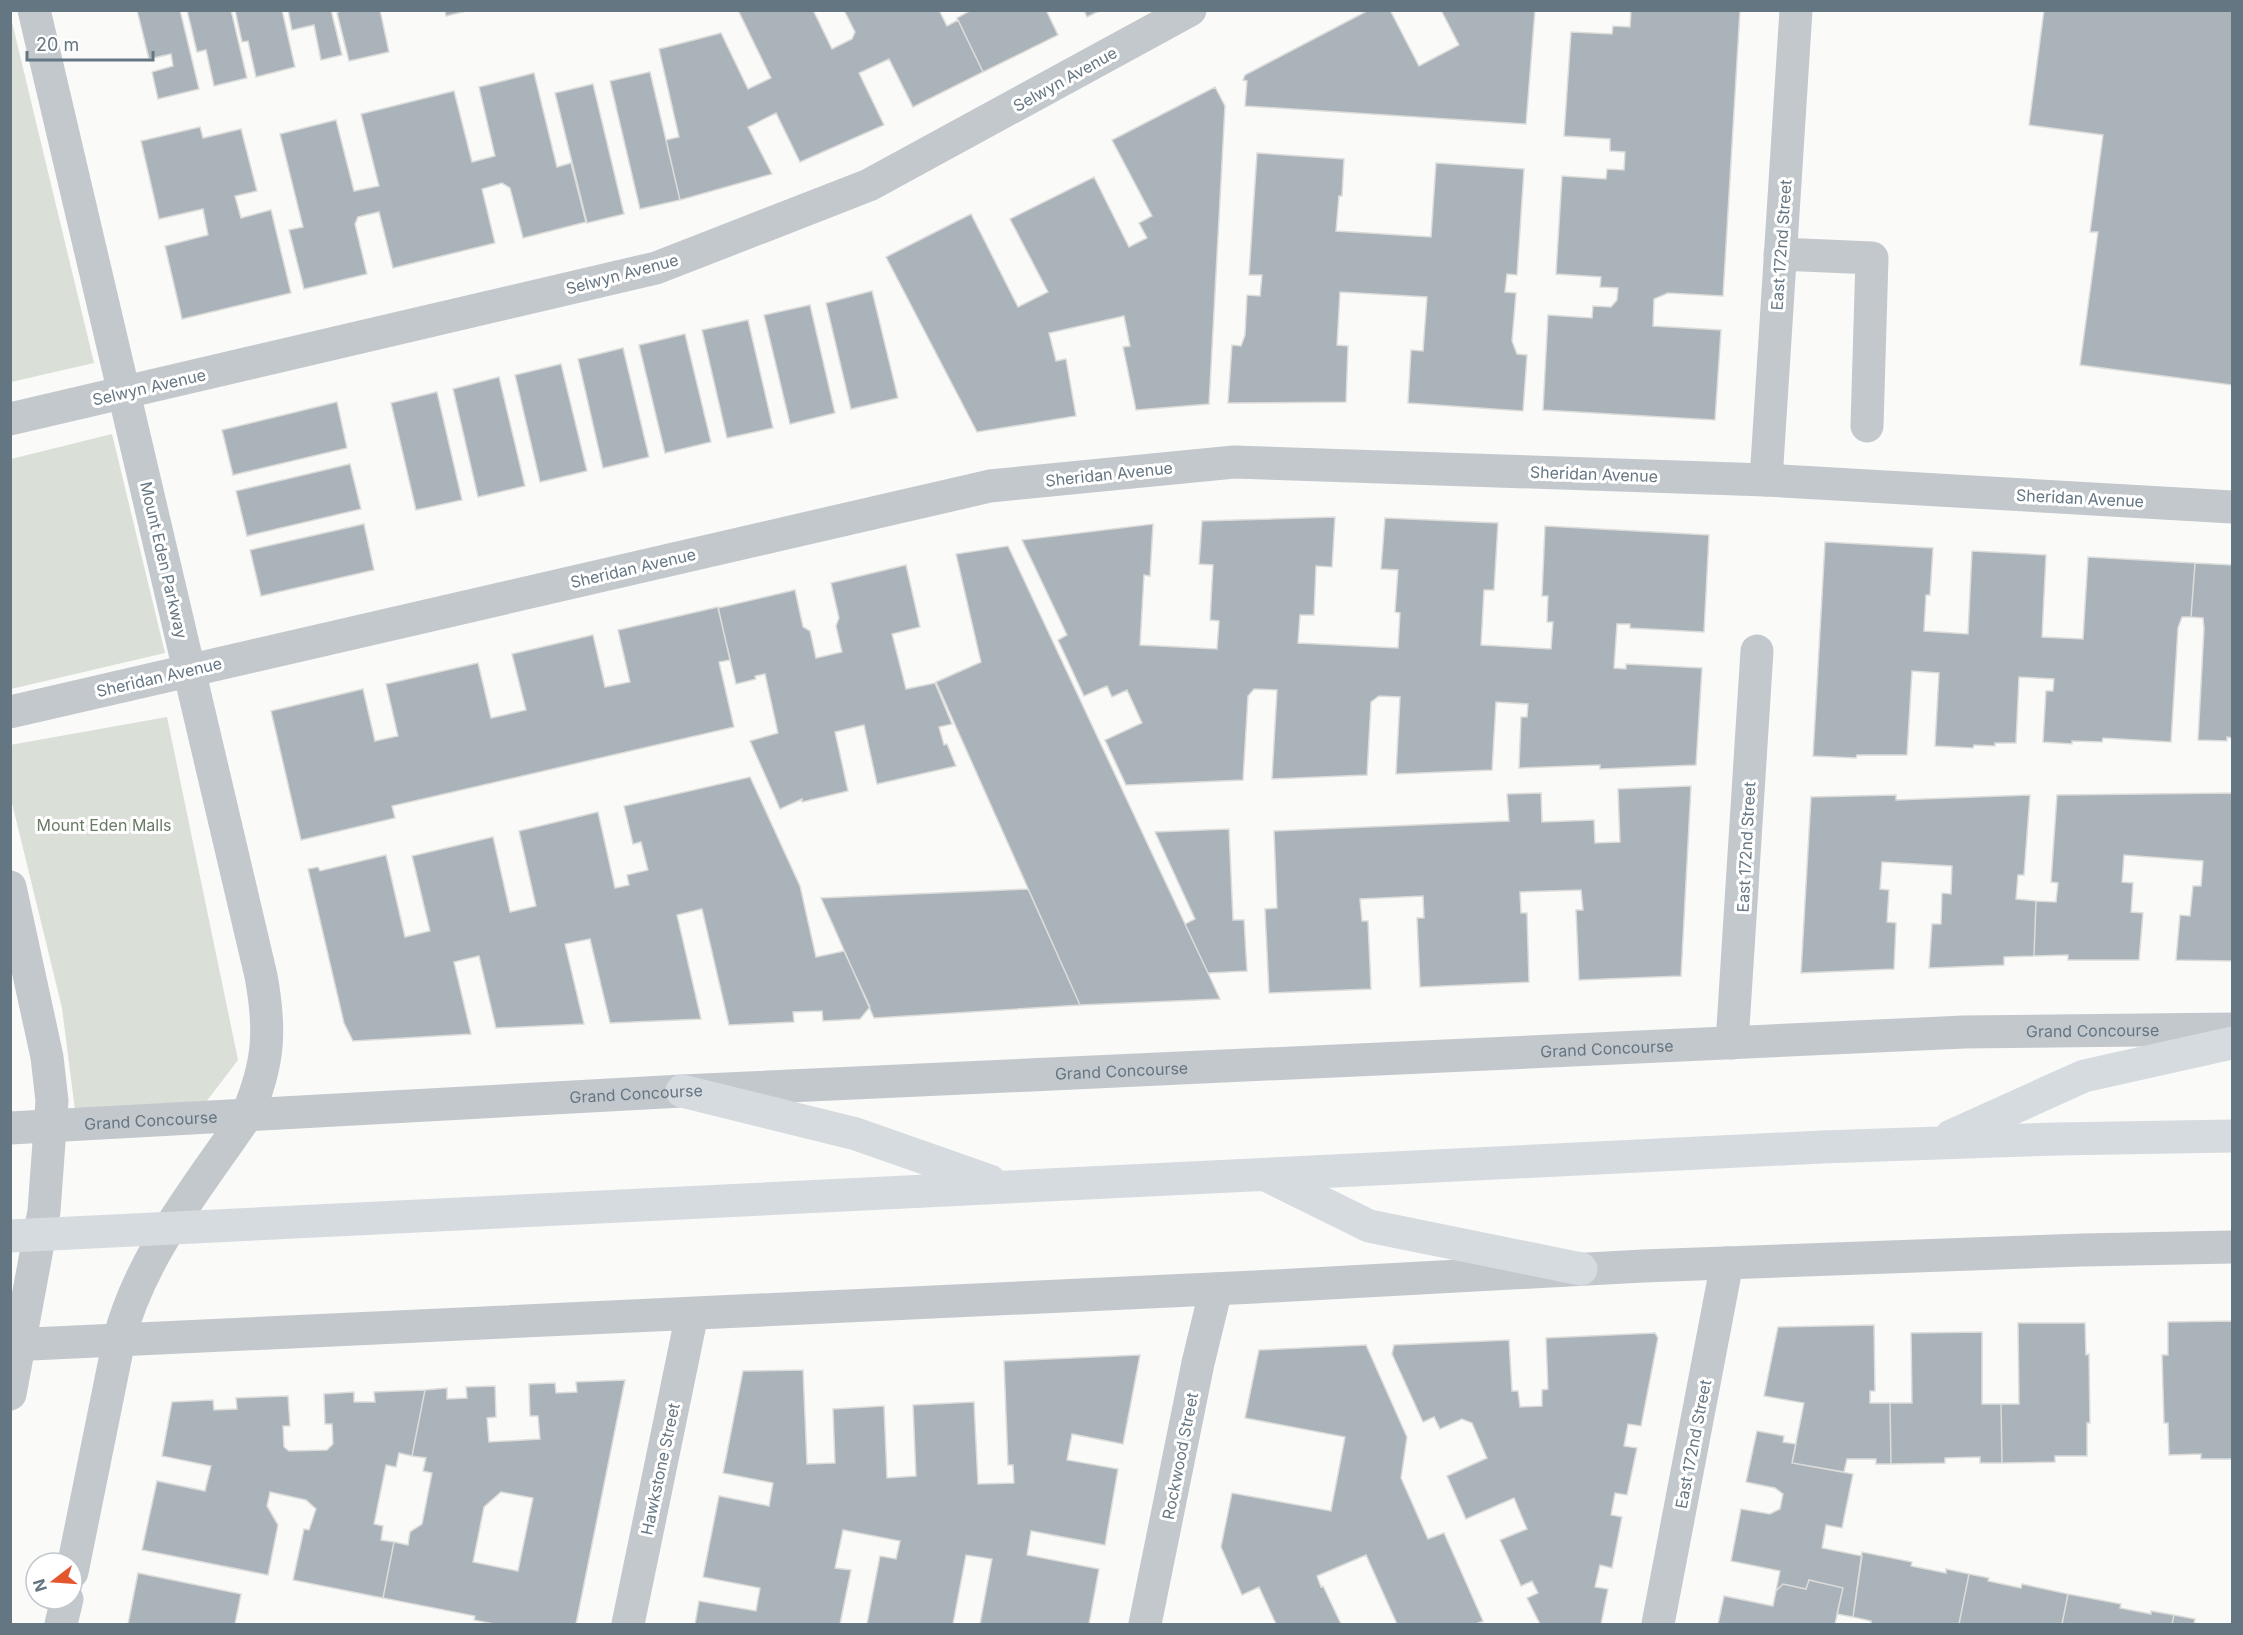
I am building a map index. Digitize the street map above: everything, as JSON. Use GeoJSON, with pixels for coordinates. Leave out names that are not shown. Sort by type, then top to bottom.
{"type":"FeatureCollection","features":[{"type":"Feature","properties":{"kind":"main road"},"geometry":{"type":"LineString","coordinates":[[1935,1143],[2084,1076],[2232,1043]]}},
{"type":"Feature","properties":{"kind":"main road"},"geometry":{"type":"LineString","coordinates":[[682,1091],[856,1134],[1006,1187]]}},
{"type":"Feature","properties":{"kind":"main road"},"geometry":{"type":"LineString","coordinates":[[25,1235],[1935,1143],[2232,1136]]}},
{"type":"Feature","properties":{"kind":"main road"},"geometry":{"type":"LineString","coordinates":[[1266,1176],[1369,1226],[1581,1269]]}},
{"type":"Feature","properties":{"kind":"street","name":"Mount Eden Parkway"},"geometry":{"type":"LineString","coordinates":[[34,10],[261,976],[268,1028],[265,1060],[256,1095],[247,1115],[170,1229],[137,1287],[119,1340],[76,1551]]}},
{"type":"Feature","properties":{"kind":"street","name":"Selwyn Avenue"},"geometry":{"type":"LineString","coordinates":[[10,419],[656,268],[869,185],[1190,10]]}},
{"type":"Feature","properties":{"kind":"street","name":"East 172nd Street"},"geometry":{"type":"LineString","coordinates":[[1766,480],[1796,10]]}},
{"type":"Feature","properties":{"kind":"street"},"geometry":{"type":"LineString","coordinates":[[1780,254],[1872,258],[1866,426]]}},
{"type":"Feature","properties":{"kind":"street","name":"Sheridan Avenue"},"geometry":{"type":"LineString","coordinates":[[10,712],[990,486],[1234,462],[1766,480],[2232,507]]}},
{"type":"Feature","properties":{"kind":"street","name":"East 172nd Street"},"geometry":{"type":"LineString","coordinates":[[1732,1043],[1757,651]]}},
{"type":"Feature","properties":{"kind":"street"},"geometry":{"type":"LineString","coordinates":[[10,887],[48,1057],[52,1101],[47,1185],[25,1235],[10,1394]]}},
{"type":"Feature","properties":{"kind":"street","name":"Grand Concourse"},"geometry":{"type":"LineString","coordinates":[[10,1128],[682,1091],[1964,1032],[2232,1029]]}},
{"type":"Feature","properties":{"kind":"street"},"geometry":{"type":"LineString","coordinates":[[15,1345],[1216,1289],[1581,1269],[2094,1249],[2232,1247]]}},
{"type":"Feature","properties":{"kind":"street","name":"East 172nd Street"},"geometry":{"type":"LineString","coordinates":[[1658,1624],[1727,1263]]}},
{"type":"Feature","properties":{"kind":"street","name":"Rockwood Street"},"geometry":{"type":"LineString","coordinates":[[1145,1624],[1198,1363],[1216,1289]]}},
{"type":"Feature","properties":{"kind":"street","name":"Hawkstone Street"},"geometry":{"type":"LineString","coordinates":[[628,1624],[692,1314]]}},
{"type":"Feature","properties":{"kind":"green space"},"geometry":{"type":"Polygon","coordinates":[[[10,14],[94,363],[11,382],[10,382],[10,14]]]}},
{"type":"Feature","properties":{"kind":"green space"},"geometry":{"type":"Polygon","coordinates":[[[112,434],[165,653],[11,689],[11,459],[112,434]]]}},
{"type":"Feature","properties":{"kind":"green space","name":"Mount Eden Malls"},"geometry":{"type":"Polygon","coordinates":[[[167,717],[238,1060],[206,1102],[75,1110],[62,1008],[11,799],[10,745],[167,717]]]}},
{"type":"Feature","properties":{"kind":"building"},"geometry":{"type":"Polygon","coordinates":[[[137,10],[180,10],[199,89],[158,99],[152,72],[173,66],[171,54],[149,59],[137,10]]]}},
{"type":"Feature","properties":{"kind":"building"},"geometry":{"type":"Polygon","coordinates":[[[187,10],[231,10],[247,78],[214,86],[206,50],[197,52],[187,10]]]}},
{"type":"Feature","properties":{"kind":"building"},"geometry":{"type":"Polygon","coordinates":[[[235,10],[282,10],[295,67],[256,77],[248,41],[242,42],[235,10]]]}},
{"type":"Feature","properties":{"kind":"building"},"geometry":{"type":"Polygon","coordinates":[[[288,10],[331,10],[342,55],[321,60],[314,25],[292,30],[288,10]]]}},
{"type":"Feature","properties":{"kind":"building"},"geometry":{"type":"Polygon","coordinates":[[[341,10],[380,10],[389,52],[349,61],[337,13],[341,10]]]}},
{"type":"Feature","properties":{"kind":"building"},"geometry":{"type":"Polygon","coordinates":[[[445,10],[471,10],[446,16],[445,10]]]}},
{"type":"Feature","properties":{"kind":"building"},"geometry":{"type":"Polygon","coordinates":[[[738,10],[813,10],[832,49],[852,39],[855,32],[844,10],[939,10],[947,26],[958,20],[983,72],[913,107],[889,59],[859,73],[884,125],[800,162],[776,113],[748,127],[772,174],[680,200],[666,140],[679,137],[659,49],[721,33],[748,89],[771,78],[738,10]]]}},
{"type":"Feature","properties":{"kind":"building"},"geometry":{"type":"Polygon","coordinates":[[[971,10],[1046,10],[1058,35],[983,72],[957,18],[971,10]]]}},
{"type":"Feature","properties":{"kind":"building"},"geometry":{"type":"Polygon","coordinates":[[[1084,10],[1101,10],[1087,17],[1084,10]]]}},
{"type":"Feature","properties":{"kind":"building"},"geometry":{"type":"Polygon","coordinates":[[[1369,10],[1390,10],[1419,66],[1459,45],[1441,10],[1535,10],[1526,124],[1245,106],[1247,81],[1243,80],[1245,75],[1369,10]]]}},
{"type":"Feature","properties":{"kind":"building"},"geometry":{"type":"Polygon","coordinates":[[[1631,10],[1740,10],[1723,296],[1668,293],[1654,299],[1653,326],[1721,330],[1715,420],[1543,410],[1548,315],[1592,318],[1593,306],[1611,307],[1617,300],[1618,288],[1600,287],[1601,277],[1556,274],[1562,176],[1606,179],[1607,169],[1624,170],[1625,152],[1610,151],[1610,139],[1564,136],[1571,32],[1612,34],[1613,26],[1630,27],[1631,10]]]}},
{"type":"Feature","properties":{"kind":"building"},"geometry":{"type":"Polygon","coordinates":[[[2044,10],[2232,10],[2232,385],[2080,365],[2098,232],[2090,232],[2103,135],[2029,125],[2044,10]]]}},
{"type":"Feature","properties":{"kind":"building"},"geometry":{"type":"Polygon","coordinates":[[[650,72],[680,200],[640,209],[610,81],[650,72]]]}},
{"type":"Feature","properties":{"kind":"building"},"geometry":{"type":"Polygon","coordinates":[[[534,73],[557,167],[571,163],[586,222],[523,238],[510,188],[502,183],[482,189],[495,243],[393,268],[379,212],[358,217],[355,224],[367,274],[304,289],[289,230],[303,227],[280,134],[336,120],[354,191],[379,186],[361,114],[454,91],[472,162],[495,156],[479,87],[534,73]]]}},
{"type":"Feature","properties":{"kind":"building"},"geometry":{"type":"Polygon","coordinates":[[[593,84],[624,214],[587,223],[555,93],[593,84]]]}},
{"type":"Feature","properties":{"kind":"building"},"geometry":{"type":"Polygon","coordinates":[[[1215,87],[1225,106],[1209,404],[1136,410],[1123,347],[1130,346],[1124,316],[1049,333],[1056,361],[1066,359],[1076,416],[977,432],[886,257],[971,214],[1018,307],[1048,292],[1010,219],[1094,177],[1129,247],[1147,238],[1139,223],[1152,216],[1112,140],[1215,87]]]}},
{"type":"Feature","properties":{"kind":"building"},"geometry":{"type":"Polygon","coordinates":[[[200,127],[203,138],[241,129],[257,191],[235,196],[241,218],[271,210],[291,293],[182,319],[165,246],[208,235],[203,209],[159,219],[141,141],[200,127]]]}},
{"type":"Feature","properties":{"kind":"building"},"geometry":{"type":"Polygon","coordinates":[[[1257,153],[1344,159],[1342,196],[1339,196],[1336,231],[1431,237],[1436,163],[1524,169],[1517,275],[1507,274],[1505,292],[1516,293],[1512,341],[1517,354],[1527,355],[1523,411],[1408,403],[1411,350],[1423,351],[1427,297],[1340,292],[1337,345],[1348,346],[1346,402],[1228,403],[1232,345],[1241,346],[1245,335],[1247,295],[1260,296],[1262,275],[1249,275],[1257,153]]]}},
{"type":"Feature","properties":{"kind":"building"},"geometry":{"type":"Polygon","coordinates":[[[872,291],[898,398],[851,409],[826,303],[872,291]]]}},
{"type":"Feature","properties":{"kind":"building"},"geometry":{"type":"Polygon","coordinates":[[[810,305],[835,413],[790,424],[764,315],[810,305]]]}},
{"type":"Feature","properties":{"kind":"building"},"geometry":{"type":"Polygon","coordinates":[[[748,320],[773,428],[727,438],[702,330],[748,320]]]}},
{"type":"Feature","properties":{"kind":"building"},"geometry":{"type":"Polygon","coordinates":[[[685,334],[711,442],[665,453],[639,345],[685,334]]]}},
{"type":"Feature","properties":{"kind":"building"},"geometry":{"type":"Polygon","coordinates":[[[623,348],[649,457],[603,468],[578,359],[623,348]]]}},
{"type":"Feature","properties":{"kind":"building"},"geometry":{"type":"Polygon","coordinates":[[[561,364],[587,471],[540,482],[515,375],[561,364]]]}},
{"type":"Feature","properties":{"kind":"building"},"geometry":{"type":"Polygon","coordinates":[[[499,377],[525,486],[478,497],[453,389],[499,377]]]}},
{"type":"Feature","properties":{"kind":"building"},"geometry":{"type":"Polygon","coordinates":[[[437,392],[462,500],[416,510],[391,403],[437,392]]]}},
{"type":"Feature","properties":{"kind":"building"},"geometry":{"type":"Polygon","coordinates":[[[337,402],[347,448],[233,475],[222,430],[337,402]]]}},
{"type":"Feature","properties":{"kind":"building"},"geometry":{"type":"Polygon","coordinates":[[[350,464],[361,509],[247,536],[236,491],[350,464]]]}},
{"type":"Feature","properties":{"kind":"building"},"geometry":{"type":"Polygon","coordinates":[[[1335,517],[1332,567],[1316,566],[1314,615],[1300,615],[1298,643],[1398,648],[1400,613],[1395,612],[1398,570],[1381,569],[1385,518],[1498,523],[1494,590],[1484,590],[1481,645],[1551,649],[1553,622],[1547,622],[1548,596],[1542,596],[1545,526],[1709,535],[1704,632],[1630,628],[1630,624],[1617,624],[1614,668],[1626,669],[1626,664],[1702,668],[1696,765],[1600,769],[1600,765],[1519,768],[1521,717],[1527,717],[1528,704],[1496,702],[1492,770],[1396,774],[1400,697],[1379,696],[1371,702],[1367,775],[1272,779],[1277,690],[1254,689],[1248,696],[1243,780],[1126,785],[1105,740],[1142,723],[1127,690],[1112,697],[1107,686],[1084,696],[1058,640],[1067,635],[1022,540],[1153,524],[1150,576],[1144,575],[1140,645],[1217,649],[1219,621],[1210,620],[1213,565],[1199,564],[1202,521],[1335,517]]]}},
{"type":"Feature","properties":{"kind":"building"},"geometry":{"type":"Polygon","coordinates":[[[364,524],[374,570],[261,596],[250,550],[364,524]]]}},
{"type":"Feature","properties":{"kind":"building"},"geometry":{"type":"Polygon","coordinates":[[[1825,542],[1933,548],[1930,595],[1926,595],[1924,631],[1968,634],[1972,551],[2046,555],[2042,637],[2083,639],[2088,557],[2195,563],[2191,617],[2182,617],[2178,628],[2171,742],[2103,738],[2102,742],[2072,741],[2072,744],[2043,742],[2046,691],[2053,691],[2054,679],[2019,677],[2016,743],[1995,743],[1995,746],[1974,745],[1973,748],[1935,746],[1939,673],[1912,671],[1907,755],[1857,755],[1856,758],[1813,756],[1825,542]]]}},
{"type":"Feature","properties":{"kind":"building"},"geometry":{"type":"Polygon","coordinates":[[[1008,546],[1220,999],[1080,1005],[936,682],[981,662],[956,554],[1008,546]]]}},
{"type":"Feature","properties":{"kind":"building"},"geometry":{"type":"Polygon","coordinates":[[[2195,563],[2232,565],[2232,738],[2227,737],[2227,741],[2198,740],[2204,629],[2203,618],[2191,617],[2195,563]]]}},
{"type":"Feature","properties":{"kind":"building"},"geometry":{"type":"Polygon","coordinates":[[[906,565],[920,627],[892,634],[906,689],[935,683],[952,724],[939,727],[944,745],[947,744],[956,766],[877,784],[864,725],[835,732],[848,791],[802,802],[802,799],[780,809],[750,741],[778,733],[765,674],[736,684],[718,608],[795,590],[803,627],[810,631],[816,658],[842,652],[836,626],[839,618],[831,583],[906,565]]]}},
{"type":"Feature","properties":{"kind":"building"},"geometry":{"type":"Polygon","coordinates":[[[718,607],[730,660],[719,662],[734,727],[392,806],[395,818],[301,840],[271,711],[363,689],[375,741],[398,736],[386,684],[478,663],[491,718],[526,710],[512,654],[593,635],[605,687],[630,682],[618,630],[718,607]]]}},
{"type":"Feature","properties":{"kind":"building"},"geometry":{"type":"Polygon","coordinates":[[[750,777],[800,886],[816,957],[844,951],[870,1007],[860,1019],[823,1021],[822,1011],[793,1012],[794,1022],[729,1025],[702,909],[677,915],[701,1019],[610,1023],[590,939],[565,944],[584,1024],[496,1028],[479,956],[454,962],[471,1034],[353,1041],[344,1023],[308,869],[318,867],[320,871],[386,855],[405,937],[430,931],[412,856],[493,837],[510,912],[536,906],[519,831],[598,812],[615,888],[629,885],[627,875],[648,870],[641,842],[633,844],[624,806],[750,777]]]}},
{"type":"Feature","properties":{"kind":"building"},"geometry":{"type":"Polygon","coordinates":[[[1691,786],[1681,976],[1579,980],[1576,910],[1583,910],[1581,890],[1520,892],[1521,913],[1527,913],[1529,982],[1420,987],[1417,918],[1424,918],[1423,896],[1360,899],[1362,921],[1368,921],[1371,989],[1269,993],[1265,909],[1277,908],[1274,831],[1509,821],[1507,794],[1541,793],[1542,822],[1594,820],[1595,843],[1620,842],[1618,789],[1691,786]]]}},
{"type":"Feature","properties":{"kind":"building"},"geometry":{"type":"Polygon","coordinates":[[[2232,793],[2232,961],[2176,960],[2180,915],[2190,916],[2193,886],[2201,886],[2203,861],[2124,855],[2122,882],[2133,883],[2131,912],[2143,913],[2139,960],[2068,960],[2068,955],[2034,956],[2036,901],[2056,902],[2058,883],[2051,882],[2057,795],[2232,793]]]}},
{"type":"Feature","properties":{"kind":"building"},"geometry":{"type":"Polygon","coordinates":[[[1896,795],[1896,800],[2030,795],[2024,875],[2018,875],[2016,899],[2036,901],[2034,956],[2004,957],[2004,965],[1929,968],[1932,924],[1941,924],[1942,893],[1951,894],[1952,866],[1882,862],[1880,889],[1889,890],[1887,922],[1896,923],[1894,969],[1801,973],[1811,797],[1896,795]]]}},
{"type":"Feature","properties":{"kind":"building"},"geometry":{"type":"Polygon","coordinates":[[[1229,829],[1233,920],[1244,920],[1247,971],[1208,973],[1185,924],[1195,919],[1155,832],[1229,829]]]}},
{"type":"Feature","properties":{"kind":"building"},"geometry":{"type":"Polygon","coordinates":[[[1028,889],[1080,1005],[874,1018],[821,898],[1028,889]]]}},
{"type":"Feature","properties":{"kind":"building"},"geometry":{"type":"Polygon","coordinates":[[[2232,1321],[2232,1459],[2201,1459],[2201,1454],[2169,1455],[2168,1423],[2164,1423],[2162,1355],[2168,1355],[2168,1322],[2232,1321]]]}},
{"type":"Feature","properties":{"kind":"building"},"geometry":{"type":"Polygon","coordinates":[[[2018,1323],[2085,1323],[2086,1355],[2089,1354],[2090,1423],[2087,1423],[2087,1456],[2055,1456],[2055,1462],[2002,1463],[2001,1404],[2019,1404],[2018,1323]]]}},
{"type":"Feature","properties":{"kind":"building"},"geometry":{"type":"Polygon","coordinates":[[[1874,1325],[1875,1391],[1870,1391],[1870,1403],[1890,1403],[1891,1464],[1876,1464],[1876,1459],[1847,1459],[1844,1472],[1792,1463],[1804,1403],[1764,1396],[1778,1327],[1874,1325]]]}},
{"type":"Feature","properties":{"kind":"building"},"geometry":{"type":"Polygon","coordinates":[[[1982,1332],[1982,1404],[2001,1404],[2002,1463],[1980,1463],[1980,1457],[1945,1458],[1945,1463],[1891,1464],[1890,1403],[1912,1403],[1911,1333],[1982,1332]]]}},
{"type":"Feature","properties":{"kind":"building"},"geometry":{"type":"Polygon","coordinates":[[[1655,1333],[1658,1338],[1641,1426],[1628,1424],[1624,1446],[1637,1448],[1627,1495],[1615,1493],[1611,1515],[1622,1517],[1612,1568],[1600,1565],[1595,1587],[1608,1589],[1601,1624],[1540,1624],[1527,1598],[1538,1593],[1532,1581],[1521,1586],[1500,1540],[1527,1529],[1514,1498],[1466,1519],[1447,1476],[1487,1458],[1472,1423],[1462,1419],[1440,1429],[1434,1417],[1423,1422],[1392,1354],[1394,1345],[1509,1340],[1512,1391],[1518,1391],[1520,1407],[1542,1406],[1542,1390],[1548,1389],[1546,1338],[1655,1333]]]}},
{"type":"Feature","properties":{"kind":"building"},"geometry":{"type":"Polygon","coordinates":[[[1366,1345],[1407,1437],[1401,1478],[1428,1539],[1444,1533],[1483,1621],[1476,1624],[1397,1624],[1366,1555],[1317,1576],[1341,1624],[1276,1624],[1259,1587],[1242,1595],[1221,1547],[1232,1493],[1331,1511],[1345,1437],[1245,1418],[1259,1350],[1366,1345]]]}},
{"type":"Feature","properties":{"kind":"building"},"geometry":{"type":"Polygon","coordinates":[[[1140,1355],[1123,1444],[1072,1434],[1067,1460],[1118,1469],[1105,1545],[1031,1531],[1027,1555],[1099,1569],[1089,1624],[980,1624],[992,1559],[966,1555],[953,1624],[867,1624],[880,1556],[896,1559],[900,1541],[843,1530],[835,1568],[851,1570],[840,1624],[695,1624],[699,1601],[756,1611],[760,1588],[703,1577],[719,1496],[769,1506],[773,1483],[723,1473],[743,1371],[803,1370],[807,1464],[835,1463],[833,1409],[884,1406],[887,1478],[916,1476],[913,1405],[974,1402],[978,1484],[1014,1483],[1013,1465],[1008,1465],[1004,1361],[1140,1355]]]}},
{"type":"Feature","properties":{"kind":"building"},"geometry":{"type":"Polygon","coordinates":[[[625,1380],[576,1624],[494,1624],[474,1620],[475,1616],[383,1598],[394,1542],[408,1545],[410,1532],[422,1524],[432,1473],[423,1471],[426,1458],[412,1456],[425,1390],[447,1388],[447,1399],[467,1398],[466,1387],[495,1386],[496,1417],[487,1418],[489,1442],[540,1439],[538,1416],[530,1416],[529,1384],[555,1383],[556,1393],[577,1392],[576,1382],[625,1380]],[[501,1492],[484,1507],[473,1562],[518,1571],[533,1498],[501,1492]]]}},
{"type":"Feature","properties":{"kind":"building"},"geometry":{"type":"Polygon","coordinates":[[[425,1390],[412,1456],[399,1453],[396,1467],[386,1465],[374,1524],[383,1526],[381,1540],[394,1542],[383,1598],[293,1580],[304,1529],[309,1530],[316,1509],[306,1500],[270,1492],[267,1506],[278,1525],[268,1575],[142,1550],[157,1481],[205,1491],[211,1466],[162,1456],[172,1402],[213,1400],[214,1410],[237,1409],[236,1398],[288,1396],[290,1426],[283,1426],[284,1447],[289,1451],[327,1450],[333,1444],[332,1424],[325,1424],[324,1394],[354,1392],[354,1402],[375,1402],[374,1392],[425,1390]]]}},
{"type":"Feature","properties":{"kind":"building"},"geometry":{"type":"Polygon","coordinates":[[[1757,1431],[1784,1436],[1783,1442],[1796,1444],[1792,1463],[1853,1474],[1842,1528],[1826,1525],[1822,1548],[1862,1556],[1853,1617],[1837,1614],[1843,1588],[1809,1580],[1806,1589],[1783,1584],[1776,1591],[1780,1571],[1731,1561],[1741,1509],[1770,1514],[1780,1509],[1783,1494],[1775,1488],[1746,1482],[1757,1431]]]}},
{"type":"Feature","properties":{"kind":"building"},"geometry":{"type":"Polygon","coordinates":[[[1862,1552],[1912,1562],[1911,1566],[1946,1573],[1946,1569],[1969,1574],[1959,1624],[1871,1624],[1871,1621],[1853,1617],[1862,1552]]]}},
{"type":"Feature","properties":{"kind":"building"},"geometry":{"type":"Polygon","coordinates":[[[138,1573],[241,1594],[235,1624],[128,1624],[138,1573]]]}},
{"type":"Feature","properties":{"kind":"building"},"geometry":{"type":"Polygon","coordinates":[[[1969,1574],[1989,1578],[1988,1581],[2021,1588],[2022,1584],[2068,1594],[2062,1624],[1959,1624],[1969,1574]]]}},
{"type":"Feature","properties":{"kind":"building"},"geometry":{"type":"Polygon","coordinates":[[[1809,1580],[1843,1588],[1835,1624],[1718,1624],[1724,1596],[1773,1606],[1776,1591],[1783,1584],[1806,1589],[1809,1580]]]}},
{"type":"Feature","properties":{"kind":"building"},"geometry":{"type":"Polygon","coordinates":[[[2068,1594],[2121,1604],[2120,1608],[2151,1614],[2151,1611],[2174,1615],[2172,1624],[2062,1624],[2068,1594]]]}},
{"type":"Feature","properties":{"kind":"building"},"geometry":{"type":"Polygon","coordinates":[[[2174,1615],[2195,1619],[2194,1623],[2201,1624],[2172,1624],[2174,1615]]]}}]}
